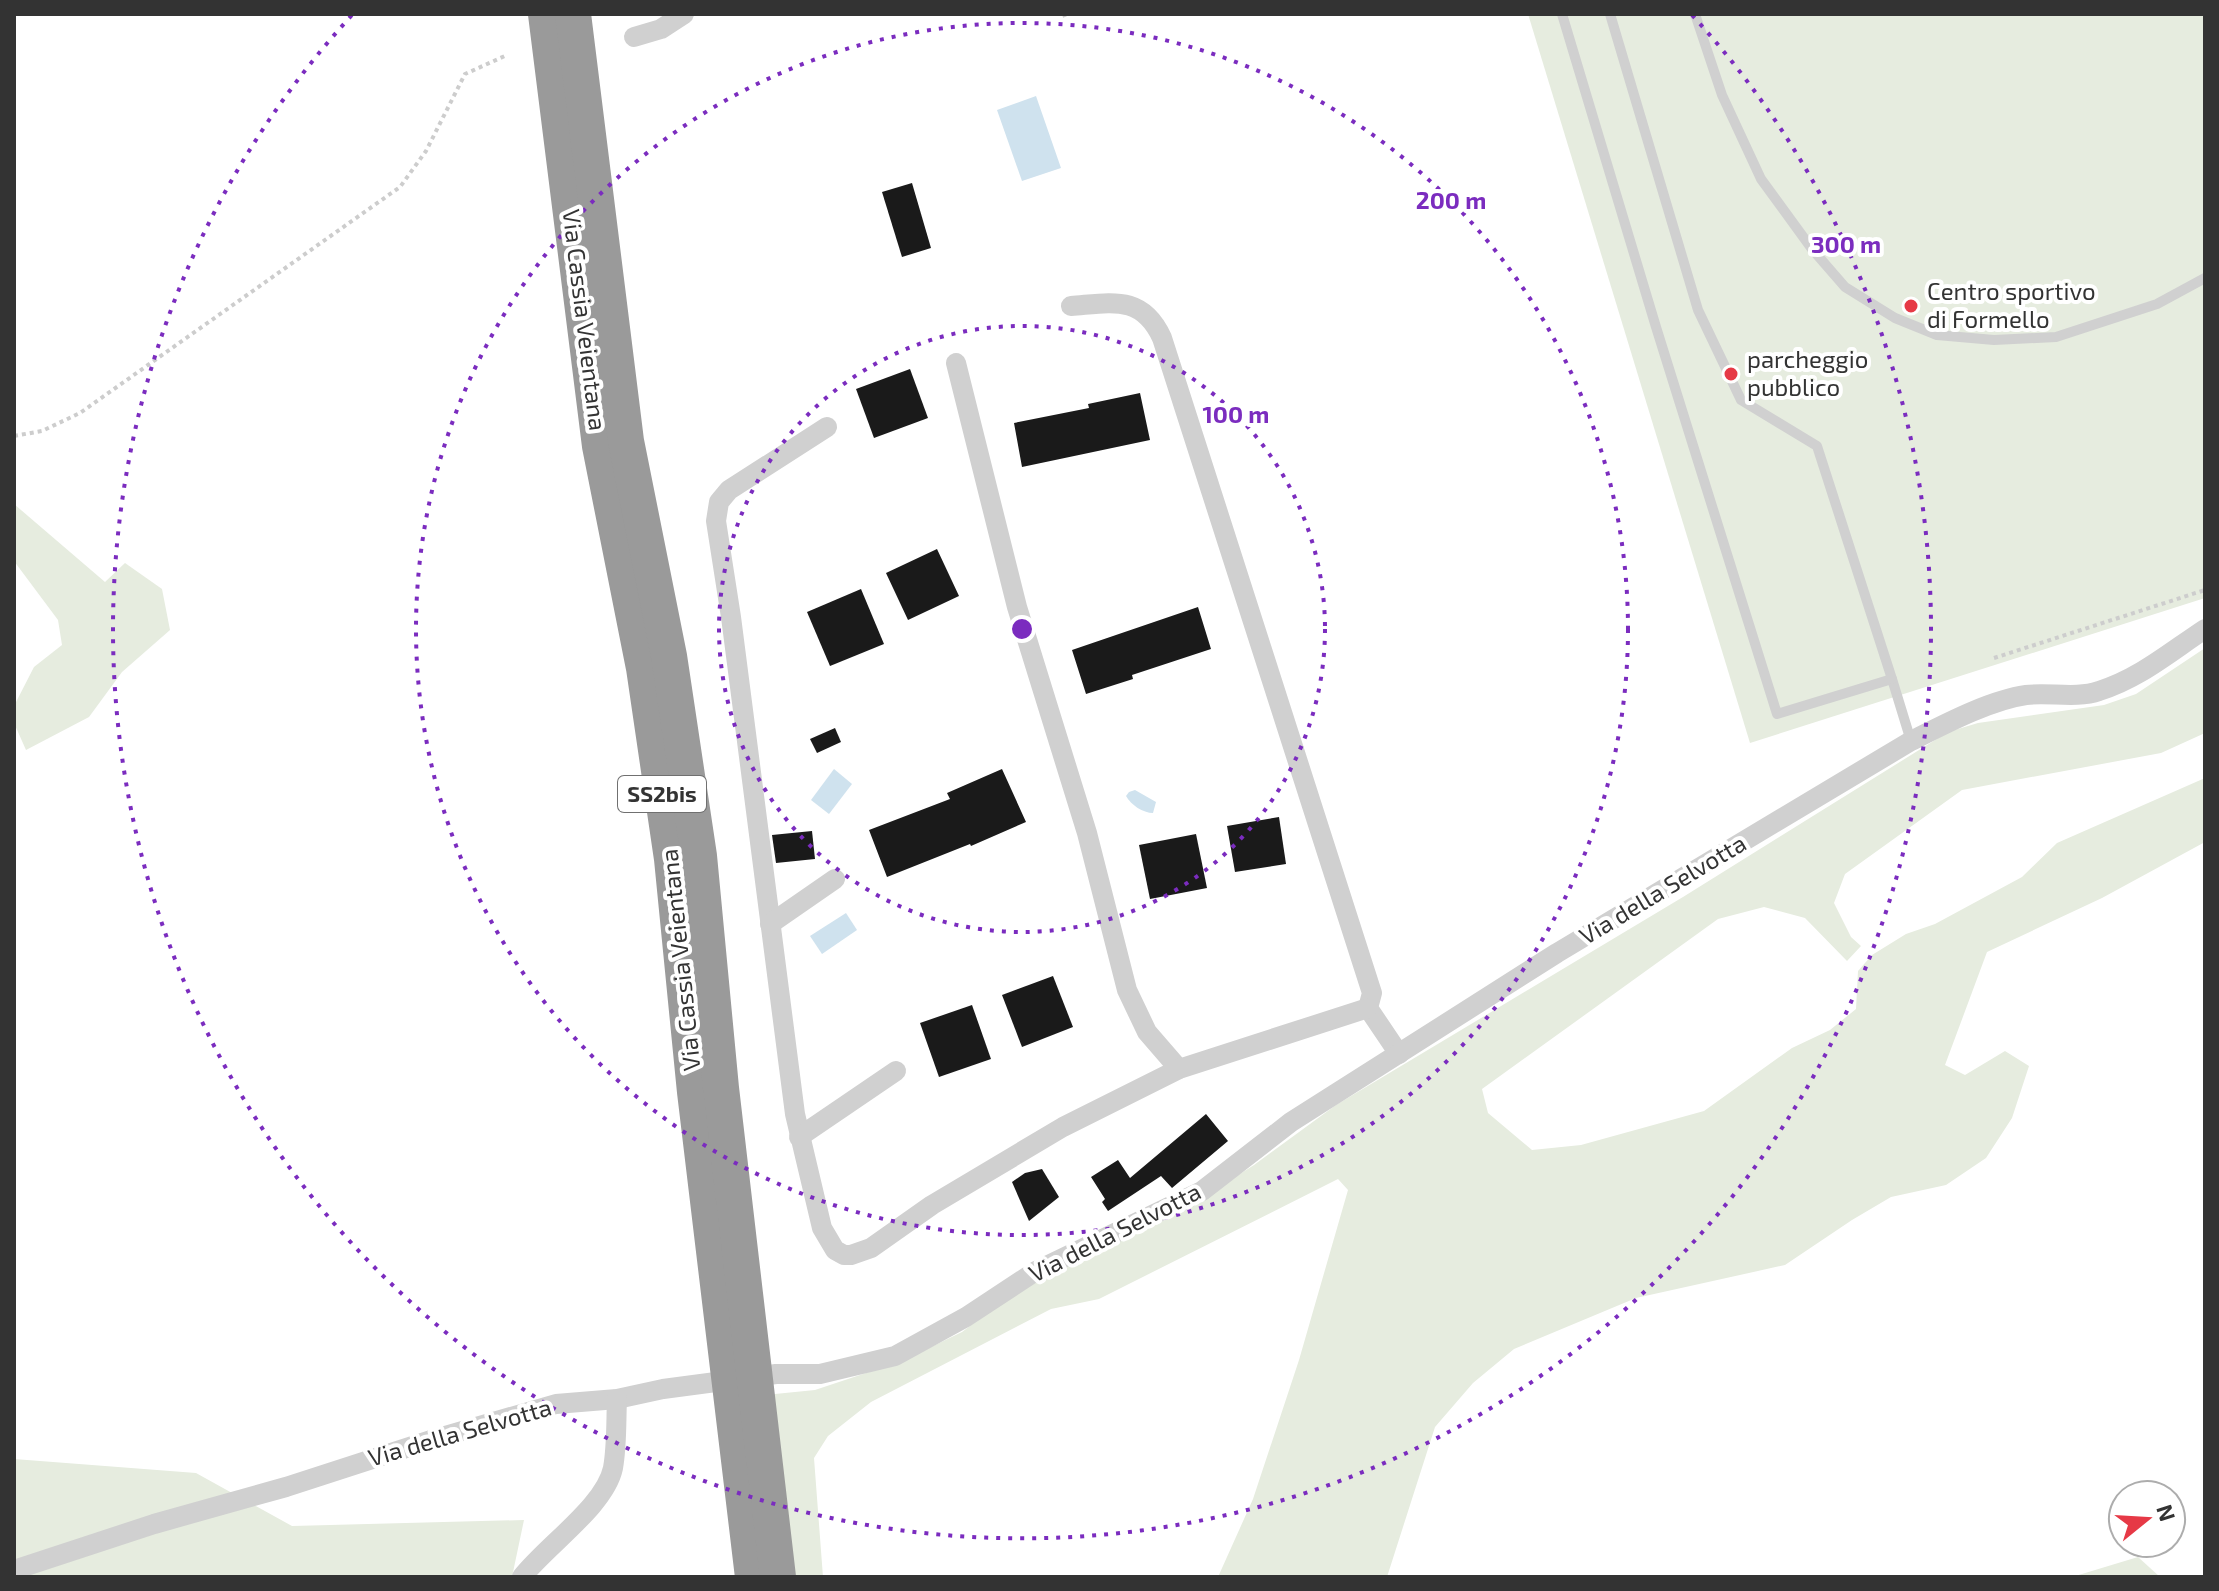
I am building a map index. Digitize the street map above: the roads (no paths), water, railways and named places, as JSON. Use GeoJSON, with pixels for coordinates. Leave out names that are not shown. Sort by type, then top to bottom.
{"type":"FeatureCollection","features":[{"type":"Feature","properties":{"kind":"highway","name":"Via Cassia Veientana"},"geometry":{"type":"LineString","coordinates":[[546,14],[600,446],[644,668],[672,859],[695,1092],[753,1577]]}},
{"type":"Feature","properties":{"kind":"highway","name":"Via Cassia Veientana"},"geometry":{"type":"LineString","coordinates":[[573,14],[626,441],[669,656],[699,856],[721,1088],[778,1577]]}},
{"type":"Feature","properties":{"kind":"street"},"geometry":{"type":"LineString","coordinates":[[634,37],[661,29],[684,14]]}},
{"type":"Feature","properties":{"kind":"street"},"geometry":{"type":"LineString","coordinates":[[1071,306],[1111,303],[1136,307],[1149,316],[1162,338],[1372,993],[1368,1008],[1399,1054]]}},
{"type":"Feature","properties":{"kind":"street"},"geometry":{"type":"LineString","coordinates":[[956,363],[1017,607],[1087,833],[1127,990],[1147,1032],[1179,1069]]}},
{"type":"Feature","properties":{"kind":"street"},"geometry":{"type":"LineString","coordinates":[[827,427],[735,485],[719,502],[716,510],[799,1137],[825,1234],[839,1253],[858,1254],[884,1240],[932,1205],[1063,1127],[1179,1069],[1368,1008]]}},
{"type":"Feature","properties":{"kind":"street","name":"Via della Selvotta"},"geometry":{"type":"LineString","coordinates":[[14,1570],[154,1524],[556,1404],[617,1399],[663,1389],[776,1374],[820,1374],[895,1356],[966,1317],[1036,1271],[1202,1191],[1291,1122],[1557,953],[1911,741],[1952,720],[2025,695],[2095,693],[2111,687],[2135,677],[2205,629]]}},
{"type":"Feature","properties":{"kind":"street"},"geometry":{"type":"LineString","coordinates":[[770,924],[835,879]]}},
{"type":"Feature","properties":{"kind":"street"},"geometry":{"type":"LineString","coordinates":[[799,1137],[896,1071]]}},
{"type":"Feature","properties":{"kind":"street"},"geometry":{"type":"LineString","coordinates":[[522,1577],[535,1560],[601,1496],[613,1469],[617,1399]]}},
{"type":"Feature","properties":{"kind":"lane"},"geometry":{"type":"LineString","coordinates":[[1562,14],[1660,342],[1777,714],[1892,679]]}},
{"type":"Feature","properties":{"kind":"lane"},"geometry":{"type":"LineString","coordinates":[[1610,14],[1698,310],[1741,400],[1817,446],[1911,741]]}},
{"type":"Feature","properties":{"kind":"lane"},"geometry":{"type":"LineString","coordinates":[[1695,14],[1722,95],[1761,179],[1812,249],[1845,287],[1895,318],[1937,335],[1994,340],[2056,337],[2157,304],[2205,278]]}},
{"type":"Feature","properties":{"kind":"water"},"geometry":{"type":"Polygon","coordinates":[[[1036,96],[1061,168],[1022,181],[997,110],[1036,96]]]}},
{"type":"Feature","properties":{"kind":"water"},"geometry":{"type":"Polygon","coordinates":[[[834,769],[852,784],[829,814],[811,800],[834,769]]]}},
{"type":"Feature","properties":{"kind":"water"},"geometry":{"type":"Polygon","coordinates":[[[1135,790],[1156,802],[1153,813],[1141,810],[1128,799],[1126,796],[1129,792],[1135,790]]]}},
{"type":"Feature","properties":{"kind":"water"},"geometry":{"type":"Polygon","coordinates":[[[846,913],[857,930],[822,954],[810,936],[846,913]]]}},
{"type":"Feature","properties":{"kind":"place","name":"Centro sportivo di Formello"},"geometry":{"type":"Point","coordinates":[1911,306]}},
{"type":"Feature","properties":{"kind":"place","name":"parcheggio pubblico"},"geometry":{"type":"Point","coordinates":[1731,374]}}]}
